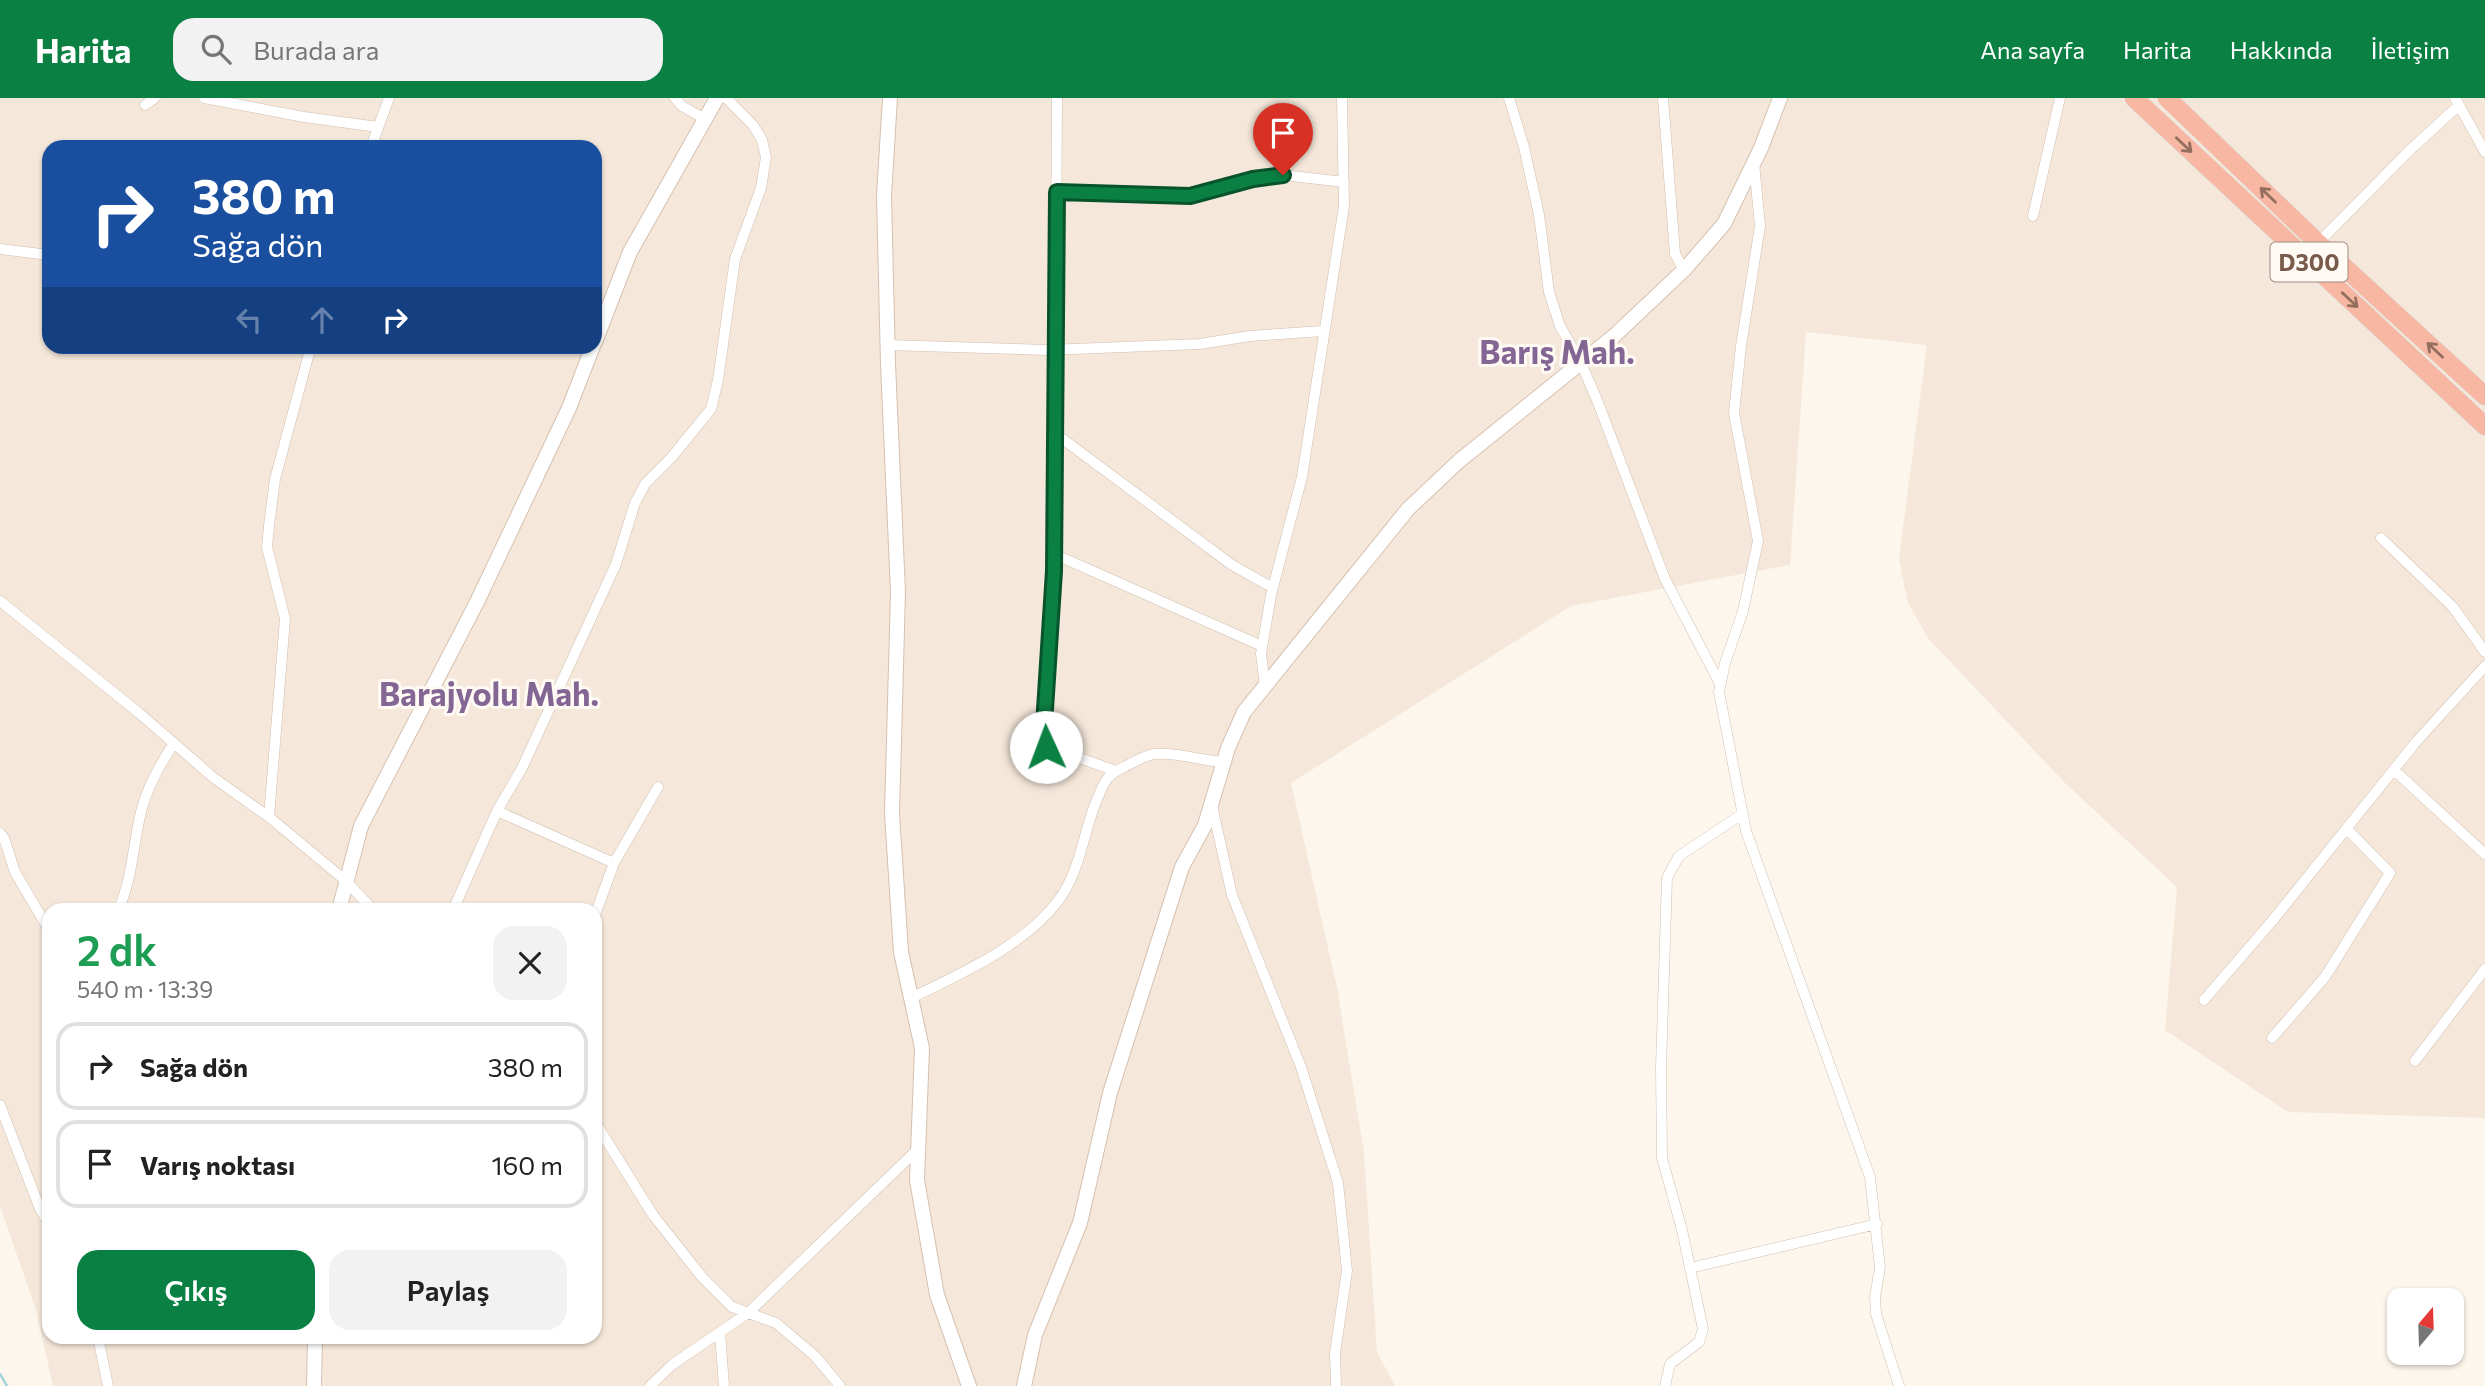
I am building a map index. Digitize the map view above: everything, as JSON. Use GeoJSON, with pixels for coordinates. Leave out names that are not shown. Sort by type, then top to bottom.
{"type":"FeatureCollection","features":[{"type":"Feature","properties":{"kind":"highway","name":"D300"},"geometry":{"type":"LineString","coordinates":[[2134,98],[2485,426]]}},
{"type":"Feature","properties":{"kind":"highway","name":"D300"},"geometry":{"type":"LineString","coordinates":[[2175,100],[2318,243],[2483,391]]}},
{"type":"Feature","properties":{"kind":"street"},"geometry":{"type":"LineString","coordinates":[[145,105],[155,98]]}},
{"type":"Feature","properties":{"kind":"street"},"geometry":{"type":"LineString","coordinates":[[204,98],[304,117],[379,127]]}},
{"type":"Feature","properties":{"kind":"street"},"geometry":{"type":"LineString","coordinates":[[374,140],[389,98]]}},
{"type":"Feature","properties":{"kind":"street"},"geometry":{"type":"LineString","coordinates":[[675,98],[682,106],[705,119]]}},
{"type":"Feature","properties":{"kind":"street"},"geometry":{"type":"LineString","coordinates":[[602,324],[630,252],[717,98]]}},
{"type":"Feature","properties":{"kind":"street"},"geometry":{"type":"LineString","coordinates":[[456,903],[497,811],[522,768],[610,575],[635,503],[645,484],[671,458],[710,409],[718,380],[735,259],[761,188],[766,157],[762,140],[753,125],[726,98]]}},
{"type":"Feature","properties":{"kind":"street"},"geometry":{"type":"LineString","coordinates":[[890,98],[884,196],[887,345],[898,592],[892,814],[901,952],[922,1048],[917,1180],[937,1296],[969,1386]]}},
{"type":"Feature","properties":{"kind":"street"},"geometry":{"type":"LineString","coordinates":[[1057,98],[1054,554],[1043,740],[1046,747],[1116,771]]}},
{"type":"Feature","properties":{"kind":"street"},"geometry":{"type":"LineString","coordinates":[[1265,686],[1262,646],[1273,588],[1302,477],[1344,206],[1342,98]]}},
{"type":"Feature","properties":{"kind":"street"},"geometry":{"type":"LineString","coordinates":[[1509,98],[1524,146],[1539,215],[1549,292],[1560,326],[1581,363],[1665,579],[1721,684]]}},
{"type":"Feature","properties":{"kind":"street"},"geometry":{"type":"LineString","coordinates":[[1663,98],[1675,254],[1684,270]]}},
{"type":"Feature","properties":{"kind":"street"},"geometry":{"type":"LineString","coordinates":[[1024,1386],[1035,1335],[1080,1223],[1110,1093],[1182,867],[1205,825],[1224,762],[1244,712],[1408,509],[1459,461],[1581,363],[1684,270],[1724,225],[1754,163],[1780,98]]}},
{"type":"Feature","properties":{"kind":"street"},"geometry":{"type":"LineString","coordinates":[[2033,216],[2060,98]]}},
{"type":"Feature","properties":{"kind":"street"},"geometry":{"type":"LineString","coordinates":[[2318,243],[2457,101],[2485,152]]}},
{"type":"Feature","properties":{"kind":"street"},"geometry":{"type":"LineString","coordinates":[[1754,163],[1760,226],[1741,346],[1734,413],[1758,541],[1744,611],[1725,663],[1719,692],[1745,831],[1870,1177],[1880,1267],[1875,1297],[1876,1314],[1899,1386]]}},
{"type":"Feature","properties":{"kind":"street"},"geometry":{"type":"LineString","coordinates":[[1057,192],[1190,196],[1253,179],[1283,175],[1343,182]]}},
{"type":"Feature","properties":{"kind":"street"},"geometry":{"type":"LineString","coordinates":[[0,249],[42,254]]}},
{"type":"Feature","properties":{"kind":"street"},"geometry":{"type":"LineString","coordinates":[[887,345],[1055,350],[1200,344],[1250,336],[1323,331]]}},
{"type":"Feature","properties":{"kind":"street"},"geometry":{"type":"LineString","coordinates":[[269,817],[285,619],[267,547],[275,479],[310,354]]}},
{"type":"Feature","properties":{"kind":"street"},"geometry":{"type":"LineString","coordinates":[[341,903],[361,826],[477,602],[569,408],[590,354]]}},
{"type":"Feature","properties":{"kind":"street"},"geometry":{"type":"LineString","coordinates":[[1056,434],[1232,565],[1273,588]]}},
{"type":"Feature","properties":{"kind":"street"},"geometry":{"type":"LineString","coordinates":[[2381,538],[2452,607],[2485,652]]}},
{"type":"Feature","properties":{"kind":"street"},"geometry":{"type":"LineString","coordinates":[[1054,554],[1262,646]]}},
{"type":"Feature","properties":{"kind":"street"},"geometry":{"type":"LineString","coordinates":[[0,601],[214,778],[269,817],[346,881],[366,903]]}},
{"type":"Feature","properties":{"kind":"street"},"geometry":{"type":"LineString","coordinates":[[2204,1000],[2416,742],[2485,666]]}},
{"type":"Feature","properties":{"kind":"street"},"geometry":{"type":"LineString","coordinates":[[121,903],[142,808],[148,790],[174,743]]}},
{"type":"Feature","properties":{"kind":"street"},"geometry":{"type":"LineString","coordinates":[[911,998],[956,976],[1042,921],[1060,899],[1072,877],[1093,808],[1106,779],[1116,771],[1151,754],[1169,753],[1201,761],[1224,762]]}},
{"type":"Feature","properties":{"kind":"street"},"geometry":{"type":"LineString","coordinates":[[2394,770],[2485,854]]}},
{"type":"Feature","properties":{"kind":"street"},"geometry":{"type":"LineString","coordinates":[[599,903],[614,863],[659,787]]}},
{"type":"Feature","properties":{"kind":"street"},"geometry":{"type":"LineString","coordinates":[[1212,802],[1232,895],[1301,1067],[1338,1182],[1347,1271],[1335,1353],[1336,1386]]}},
{"type":"Feature","properties":{"kind":"street"},"geometry":{"type":"LineString","coordinates":[[497,811],[614,863]]}},
{"type":"Feature","properties":{"kind":"street"},"geometry":{"type":"LineString","coordinates":[[1665,1386],[1670,1364],[1699,1342],[1703,1329],[1662,1158],[1661,1068],[1667,878],[1679,856],[1742,814]]}},
{"type":"Feature","properties":{"kind":"street"},"geometry":{"type":"LineString","coordinates":[[2272,1038],[2325,977],[2390,873],[2347,829]]}},
{"type":"Feature","properties":{"kind":"street"},"geometry":{"type":"LineString","coordinates":[[0,834],[4,838],[15,872],[42,918]]}},
{"type":"Feature","properties":{"kind":"street"},"geometry":{"type":"LineString","coordinates":[[2415,1061],[2485,969]]}},
{"type":"Feature","properties":{"kind":"street"},"geometry":{"type":"LineString","coordinates":[[0,1105],[42,1212]]}},
{"type":"Feature","properties":{"kind":"street"},"geometry":{"type":"LineString","coordinates":[[602,1133],[653,1214],[702,1277],[732,1307],[776,1323],[815,1356],[840,1386]]}},
{"type":"Feature","properties":{"kind":"street"},"geometry":{"type":"LineString","coordinates":[[650,1386],[673,1364],[748,1313],[918,1149]]}},
{"type":"Feature","properties":{"kind":"street"},"geometry":{"type":"LineString","coordinates":[[1690,1268],[1877,1224]]}},
{"type":"Feature","properties":{"kind":"street"},"geometry":{"type":"LineString","coordinates":[[720,1333],[724,1386]]}},
{"type":"Feature","properties":{"kind":"street"},"geometry":{"type":"LineString","coordinates":[[99,1344],[108,1386]]}},
{"type":"Feature","properties":{"kind":"street"},"geometry":{"type":"LineString","coordinates":[[314,1344],[314,1386]]}},
{"type":"Feature","properties":{"kind":"shaded area"},"geometry":{"type":"Polygon","coordinates":[[[0,98],[2485,98],[2485,1118],[2288,1112],[2165,1030],[2177,887],[2065,783],[1927,637],[1907,600],[1899,558],[1927,345],[1806,332],[1790,565],[1571,606],[1291,783],[1337,988],[1364,1153],[1377,1352],[1395,1386],[53,1386],[44,1344],[602,1344],[602,903],[42,903],[42,1337],[36,1310],[0,1206],[0,98]]]}},
{"type":"Feature","properties":{"kind":"waterway"},"geometry":{"type":"LineString","coordinates":[[0,1374],[7,1386]]}},
{"type":"Feature","properties":{"kind":"district","name":"Barış Mah."},"geometry":{"type":"Point","coordinates":[1557,351]}},
{"type":"Feature","properties":{"kind":"district","name":"Barajyolu Mah."},"geometry":{"type":"Point","coordinates":[489,693]}},
{"type":"Feature","properties":{"kind":"route"},"geometry":{"type":"LineString","coordinates":[[1046,747],[1043,740],[1054,571],[1057,192],[1190,196],[1253,179],[1283,175]]}}]}
